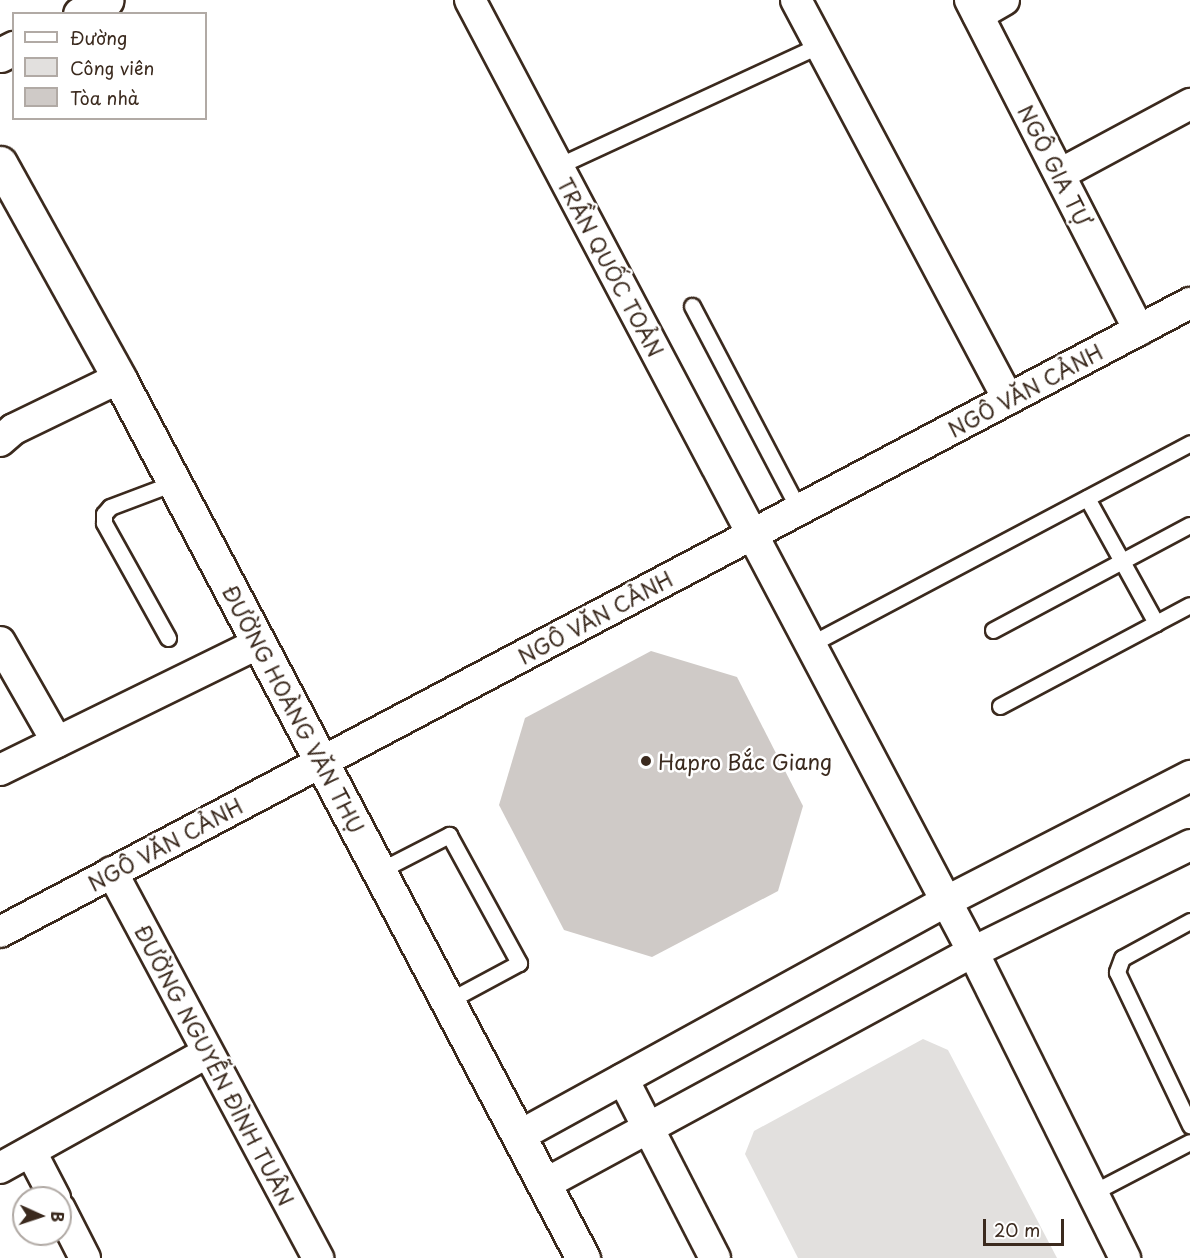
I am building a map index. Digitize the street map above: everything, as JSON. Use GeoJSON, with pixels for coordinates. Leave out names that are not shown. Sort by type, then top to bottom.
{"type":"FeatureCollection","features":[{"type":"Feature","properties":{"kind":"street"},"geometry":{"type":"LineString","coordinates":[[84,12],[106,0]]}},
{"type":"Feature","properties":{"kind":"street","name":"TRẦN QUỐC TOẢN"},"geometry":{"type":"LineString","coordinates":[[470,0],[973,952],[1125,1258]]}},
{"type":"Feature","properties":{"kind":"street"},"geometry":{"type":"LineString","coordinates":[[796,0],[1008,399]]}},
{"type":"Feature","properties":{"kind":"street"},"geometry":{"type":"LineString","coordinates":[[974,7],[1004,0]]}},
{"type":"Feature","properties":{"kind":"street","name":"NGÔ GIA TỰ"},"geometry":{"type":"LineString","coordinates":[[974,7],[1139,330]]}},
{"type":"Feature","properties":{"kind":"street"},"geometry":{"type":"LineString","coordinates":[[1060,174],[1190,104]]}},
{"type":"Feature","properties":{"kind":"street","name":"ĐƯỜNG HOÀNG VĂN THỤ"},"geometry":{"type":"LineString","coordinates":[[0,163],[119,378],[583,1258]]}},
{"type":"Feature","properties":{"kind":"street","name":"NGÔ VĂN CẢNH"},"geometry":{"type":"LineString","coordinates":[[2,927],[112,872],[1190,303]]}},
{"type":"Feature","properties":{"kind":"street"},"geometry":{"type":"LineString","coordinates":[[0,441],[14,429],[119,378]]}},
{"type":"Feature","properties":{"kind":"street"},"geometry":{"type":"LineString","coordinates":[[0,642],[57,742]]}},
{"type":"Feature","properties":{"kind":"street"},"geometry":{"type":"LineString","coordinates":[[0,770],[259,643]]}},
{"type":"Feature","properties":{"kind":"street"},"geometry":{"type":"LineString","coordinates":[[519,1136],[945,902],[1190,776]]}},
{"type":"Feature","properties":{"kind":"street"},"geometry":{"type":"LineString","coordinates":[[545,1185],[973,952],[1190,845]]}},
{"type":"Feature","properties":{"kind":"street","name":"ĐƯỜNG NGUYỄN ĐÌNH TUÂN"},"geometry":{"type":"LineString","coordinates":[[112,872],[318,1258]]}},
{"type":"Feature","properties":{"kind":"street"},"geometry":{"type":"LineString","coordinates":[[0,1168],[207,1053]]}},
{"type":"Feature","properties":{"kind":"street"},"geometry":{"type":"LineString","coordinates":[[623,1079],[715,1258]]}},
{"type":"Feature","properties":{"kind":"street"},"geometry":{"type":"LineString","coordinates":[[31,1152],[49,1186]]}},
{"type":"Feature","properties":{"kind":"street"},"geometry":{"type":"LineString","coordinates":[[72,1232],[86,1258]]}},
{"type":"Feature","properties":{"kind":"lane"},"geometry":{"type":"LineString","coordinates":[[558,166],[820,45]]}},
{"type":"Feature","properties":{"kind":"lane"},"geometry":{"type":"LineString","coordinates":[[692,306],[799,510]]}},
{"type":"Feature","properties":{"kind":"lane"},"geometry":{"type":"LineString","coordinates":[[809,645],[1190,443]]}},
{"type":"Feature","properties":{"kind":"lane"},"geometry":{"type":"LineString","coordinates":[[168,638],[104,523],[104,514],[110,507],[174,483]]}},
{"type":"Feature","properties":{"kind":"lane"},"geometry":{"type":"LineString","coordinates":[[1087,498],[1156,624]]}},
{"type":"Feature","properties":{"kind":"lane"},"geometry":{"type":"LineString","coordinates":[[993,630],[1190,525]]}},
{"type":"Feature","properties":{"kind":"lane"},"geometry":{"type":"LineString","coordinates":[[1000,706],[1190,605]]}},
{"type":"Feature","properties":{"kind":"lane"},"geometry":{"type":"LineString","coordinates":[[379,871],[449,835],[519,963],[448,1002]]}},
{"type":"Feature","properties":{"kind":"lane"},"geometry":{"type":"LineString","coordinates":[[1190,921],[1122,957],[1117,972],[1190,1125]]}},
{"type":"Feature","properties":{"kind":"lane"},"geometry":{"type":"LineString","coordinates":[[1092,1193],[1190,1142]]}},
{"type":"Feature","properties":{"kind":"green space"},"geometry":{"type":"Polygon","coordinates":[[[923,1039],[948,1050],[1057,1258],[798,1258],[745,1154],[754,1131],[923,1039]]]}},
{"type":"Feature","properties":{"kind":"building","name":"Hapro Bắc Giang"},"geometry":{"type":"Polygon","coordinates":[[[651,651],[737,677],[803,806],[778,891],[652,957],[564,930],[499,805],[525,718],[651,651]]]}},
{"type":"Feature","properties":{"kind":"place","name":"Hapro Bắc Giang"},"geometry":{"type":"Point","coordinates":[646,761]}}]}
